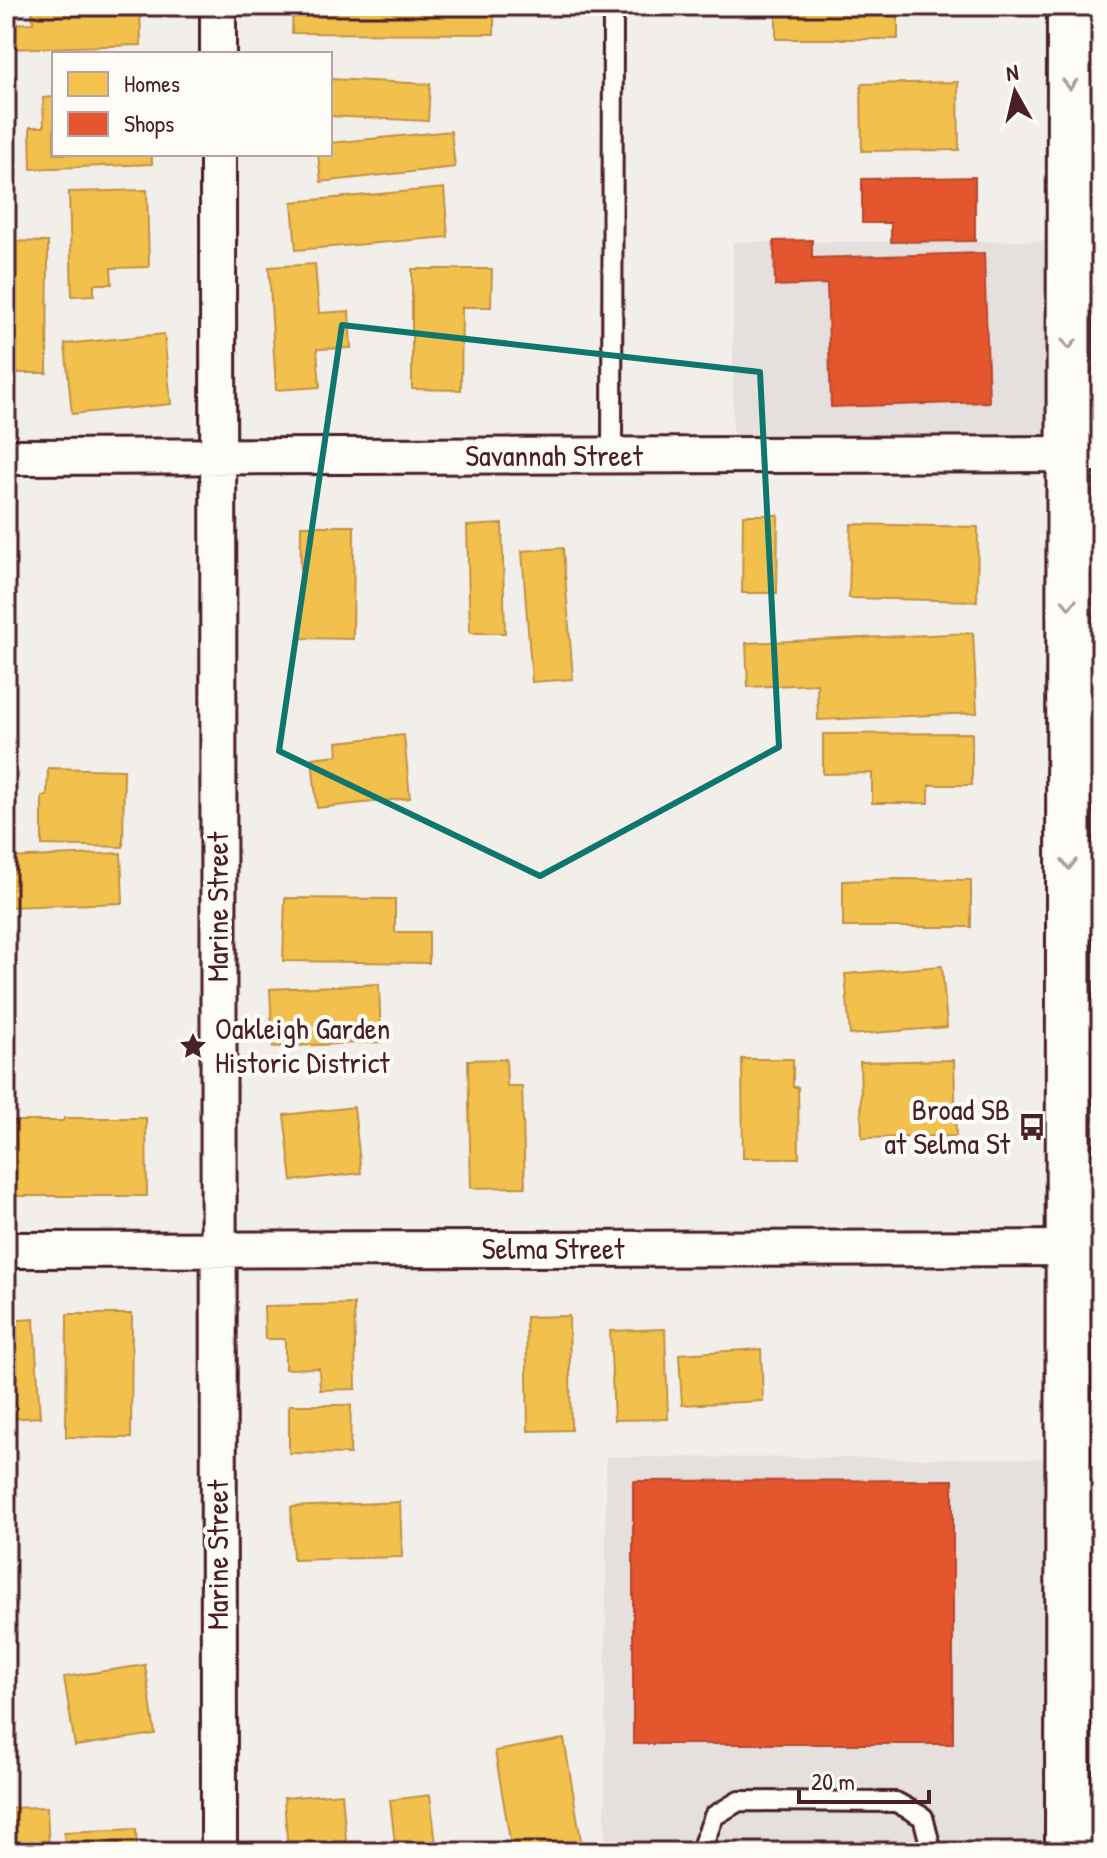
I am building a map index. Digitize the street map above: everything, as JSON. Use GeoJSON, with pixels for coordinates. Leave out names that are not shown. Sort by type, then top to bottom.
{"type":"FeatureCollection","features":[{"type":"Feature","properties":{"kind":"main road"},"geometry":{"type":"LineString","coordinates":[[1068,1852],[1086,1248],[1085,454],[1070,6]]}},
{"type":"Feature","properties":{"kind":"street"},"geometry":{"type":"LineString","coordinates":[[218,6],[218,52]]}},
{"type":"Feature","properties":{"kind":"street","name":"Marine Street"},"geometry":{"type":"LineString","coordinates":[[218,156],[219,1852]]}},
{"type":"Feature","properties":{"kind":"street","name":"Savannah Street"},"geometry":{"type":"LineString","coordinates":[[6,457],[1085,454]]}},
{"type":"Feature","properties":{"kind":"street","name":"Selma Street"},"geometry":{"type":"LineString","coordinates":[[6,1250],[1086,1248]]}},
{"type":"Feature","properties":{"kind":"lane"},"geometry":{"type":"LineString","coordinates":[[612,456],[613,6]]}},
{"type":"Feature","properties":{"kind":"lane"},"geometry":{"type":"LineString","coordinates":[[700,1852],[700,1844],[714,1816],[739,1801],[754,1801],[896,1802],[923,1817],[932,1852]]}},
{"type":"Feature","properties":{"kind":"highlighted area"},"geometry":{"type":"Polygon","coordinates":[[[342,325],[760,372],[779,747],[540,876],[279,751],[342,325]]]}},
{"type":"Feature","properties":{"kind":"shaded area"},"geometry":{"type":"Polygon","coordinates":[[[1069,241],[1068,454],[733,455],[733,242],[1069,241]]]}},
{"type":"Feature","properties":{"kind":"shaded area"},"geometry":{"type":"Polygon","coordinates":[[[606,1457],[1101,1459],[1101,1852],[605,1852],[606,1457]]]}},
{"type":"Feature","properties":{"kind":"building: Homes"},"geometry":{"type":"Polygon","coordinates":[[[32,6],[140,6],[141,45],[6,49],[6,24],[33,23],[32,6]]]}},
{"type":"Feature","properties":{"kind":"building: Homes"},"geometry":{"type":"Polygon","coordinates":[[[293,6],[494,6],[494,34],[292,33],[293,6]]]}},
{"type":"Feature","properties":{"kind":"building: Homes"},"geometry":{"type":"Polygon","coordinates":[[[776,6],[898,6],[898,39],[776,39],[776,6]]]}},
{"type":"Feature","properties":{"kind":"building: Homes"},"geometry":{"type":"Polygon","coordinates":[[[332,79],[430,84],[428,121],[332,116],[332,79]]]}},
{"type":"Feature","properties":{"kind":"building: Homes"},"geometry":{"type":"Polygon","coordinates":[[[958,82],[959,150],[862,151],[861,84],[958,82]]]}},
{"type":"Feature","properties":{"kind":"building: Homes"},"geometry":{"type":"Polygon","coordinates":[[[52,97],[52,156],[152,156],[152,164],[31,169],[30,127],[44,127],[43,98],[52,97]]]}},
{"type":"Feature","properties":{"kind":"building: Homes"},"geometry":{"type":"Polygon","coordinates":[[[451,131],[455,167],[321,182],[318,156],[332,156],[332,143],[451,131]]]}},
{"type":"Feature","properties":{"kind":"building: Homes"},"geometry":{"type":"Polygon","coordinates":[[[444,188],[448,237],[296,250],[292,202],[444,188]]]}},
{"type":"Feature","properties":{"kind":"building: Homes"},"geometry":{"type":"Polygon","coordinates":[[[147,190],[149,267],[111,268],[112,284],[94,284],[94,295],[72,296],[69,192],[147,190]]]}},
{"type":"Feature","properties":{"kind":"building: Homes"},"geometry":{"type":"Polygon","coordinates":[[[6,241],[48,242],[47,373],[6,373],[6,241]]]}},
{"type":"Feature","properties":{"kind":"building: Homes"},"geometry":{"type":"Polygon","coordinates":[[[315,264],[319,313],[349,311],[351,348],[317,349],[320,387],[276,390],[269,267],[315,264]]]}},
{"type":"Feature","properties":{"kind":"building: Homes"},"geometry":{"type":"Polygon","coordinates":[[[412,269],[492,269],[491,307],[462,307],[461,390],[412,389],[412,269]]]}},
{"type":"Feature","properties":{"kind":"building: Homes"},"geometry":{"type":"Polygon","coordinates":[[[164,334],[171,404],[72,414],[65,344],[164,334]]]}},
{"type":"Feature","properties":{"kind":"building: Homes"},"geometry":{"type":"Polygon","coordinates":[[[743,515],[778,515],[777,593],[742,593],[743,515]]]}},
{"type":"Feature","properties":{"kind":"building: Homes"},"geometry":{"type":"Polygon","coordinates":[[[502,524],[505,633],[470,633],[467,526],[502,524]]]}},
{"type":"Feature","properties":{"kind":"building: Homes"},"geometry":{"type":"Polygon","coordinates":[[[851,524],[978,527],[977,601],[849,598],[851,524]]]}},
{"type":"Feature","properties":{"kind":"building: Homes"},"geometry":{"type":"Polygon","coordinates":[[[301,526],[354,526],[353,639],[300,638],[301,526]]]}},
{"type":"Feature","properties":{"kind":"building: Homes"},"geometry":{"type":"Polygon","coordinates":[[[563,548],[573,679],[532,682],[522,551],[563,548]]]}},
{"type":"Feature","properties":{"kind":"building: Homes"},"geometry":{"type":"Polygon","coordinates":[[[973,633],[977,713],[818,720],[817,684],[748,687],[746,643],[973,633]]]}},
{"type":"Feature","properties":{"kind":"building: Homes"},"geometry":{"type":"Polygon","coordinates":[[[972,733],[972,785],[929,785],[929,803],[872,803],[872,773],[823,774],[823,734],[972,733]]]}},
{"type":"Feature","properties":{"kind":"building: Homes"},"geometry":{"type":"Polygon","coordinates":[[[404,735],[410,798],[317,808],[312,758],[338,755],[337,742],[404,735]]]}},
{"type":"Feature","properties":{"kind":"building: Homes"},"geometry":{"type":"Polygon","coordinates":[[[48,768],[124,770],[123,847],[42,845],[42,796],[47,796],[48,768]]]}},
{"type":"Feature","properties":{"kind":"building: Homes"},"geometry":{"type":"Polygon","coordinates":[[[121,853],[123,903],[6,907],[6,858],[121,853]]]}},
{"type":"Feature","properties":{"kind":"building: Homes"},"geometry":{"type":"Polygon","coordinates":[[[971,880],[971,927],[843,927],[843,881],[971,880]]]}},
{"type":"Feature","properties":{"kind":"building: Homes"},"geometry":{"type":"Polygon","coordinates":[[[285,898],[395,899],[395,932],[429,932],[429,963],[283,961],[285,898]]]}},
{"type":"Feature","properties":{"kind":"building: Homes"},"geometry":{"type":"Polygon","coordinates":[[[942,966],[947,1027],[850,1035],[845,974],[942,966]]]}},
{"type":"Feature","properties":{"kind":"building: Homes"},"geometry":{"type":"Polygon","coordinates":[[[379,984],[381,1042],[273,1047],[270,989],[379,984]]]}},
{"type":"Feature","properties":{"kind":"building: Homes"},"geometry":{"type":"Polygon","coordinates":[[[506,1059],[507,1086],[522,1086],[525,1187],[471,1188],[468,1060],[506,1059]]]}},
{"type":"Feature","properties":{"kind":"building: Homes"},"geometry":{"type":"Polygon","coordinates":[[[742,1059],[793,1059],[793,1087],[798,1087],[799,1158],[743,1158],[742,1059]]]}},
{"type":"Feature","properties":{"kind":"building: Homes"},"geometry":{"type":"Polygon","coordinates":[[[954,1060],[956,1136],[862,1138],[860,1062],[954,1060]]]}},
{"type":"Feature","properties":{"kind":"building: Homes"},"geometry":{"type":"Polygon","coordinates":[[[354,1107],[361,1173],[292,1181],[284,1115],[354,1107]]]}},
{"type":"Feature","properties":{"kind":"building: Homes"},"geometry":{"type":"Polygon","coordinates":[[[64,1118],[146,1118],[147,1196],[11,1196],[12,1121],[63,1121],[64,1118]]]}},
{"type":"Feature","properties":{"kind":"building: Homes"},"geometry":{"type":"Polygon","coordinates":[[[354,1304],[356,1389],[320,1390],[319,1368],[285,1369],[285,1339],[265,1339],[264,1306],[354,1304]]]}},
{"type":"Feature","properties":{"kind":"building: Homes"},"geometry":{"type":"Polygon","coordinates":[[[67,1314],[132,1314],[131,1438],[66,1437],[67,1314]]]}},
{"type":"Feature","properties":{"kind":"building: Homes"},"geometry":{"type":"Polygon","coordinates":[[[569,1316],[571,1430],[528,1431],[526,1317],[569,1316]]]}},
{"type":"Feature","properties":{"kind":"building: Homes"},"geometry":{"type":"Polygon","coordinates":[[[34,1319],[40,1417],[6,1419],[6,1321],[34,1319]]]}},
{"type":"Feature","properties":{"kind":"building: Homes"},"geometry":{"type":"Polygon","coordinates":[[[665,1329],[668,1419],[614,1420],[610,1331],[665,1329]]]}},
{"type":"Feature","properties":{"kind":"building: Homes"},"geometry":{"type":"Polygon","coordinates":[[[761,1349],[763,1401],[682,1405],[679,1354],[761,1349]]]}},
{"type":"Feature","properties":{"kind":"building: Homes"},"geometry":{"type":"Polygon","coordinates":[[[289,1405],[351,1405],[350,1454],[289,1453],[289,1405]]]}},
{"type":"Feature","properties":{"kind":"building: Homes"},"geometry":{"type":"Polygon","coordinates":[[[400,1502],[402,1557],[293,1560],[291,1507],[400,1502]]]}},
{"type":"Feature","properties":{"kind":"building: Homes"},"geometry":{"type":"Polygon","coordinates":[[[145,1665],[155,1734],[75,1746],[64,1677],[145,1665]]]}},
{"type":"Feature","properties":{"kind":"building: Homes"},"geometry":{"type":"Polygon","coordinates":[[[564,1739],[583,1852],[512,1852],[495,1751],[564,1739]]]}},
{"type":"Feature","properties":{"kind":"building: Homes"},"geometry":{"type":"Polygon","coordinates":[[[342,1793],[347,1852],[288,1852],[284,1798],[342,1793]]]}},
{"type":"Feature","properties":{"kind":"building: Homes"},"geometry":{"type":"Polygon","coordinates":[[[430,1795],[437,1852],[396,1852],[390,1800],[430,1795]]]}},
{"type":"Feature","properties":{"kind":"building: Homes"},"geometry":{"type":"Polygon","coordinates":[[[47,1807],[49,1852],[6,1852],[6,1808],[47,1807]]]}},
{"type":"Feature","properties":{"kind":"building: Homes"},"geometry":{"type":"Polygon","coordinates":[[[136,1829],[137,1852],[65,1852],[64,1832],[136,1829]]]}},
{"type":"Feature","properties":{"kind":"building: Shops"},"geometry":{"type":"Polygon","coordinates":[[[975,177],[975,241],[891,242],[891,223],[862,223],[862,179],[975,177]]]}},
{"type":"Feature","properties":{"kind":"building: Shops"},"geometry":{"type":"Polygon","coordinates":[[[812,240],[812,258],[984,253],[989,402],[831,407],[827,284],[775,286],[774,241],[812,240]]]}},
{"type":"Feature","properties":{"kind":"building: Shops"},"geometry":{"type":"Polygon","coordinates":[[[953,1480],[953,1744],[633,1744],[633,1481],[953,1480]]]}},
{"type":"Feature","properties":{"kind":"place","name":"Oakleigh Garden Historic District"},"geometry":{"type":"Point","coordinates":[193,1046]}},
{"type":"Feature","properties":{"kind":"place","name":"Broad SB at Selma St"},"geometry":{"type":"Point","coordinates":[1032,1127]}}]}
